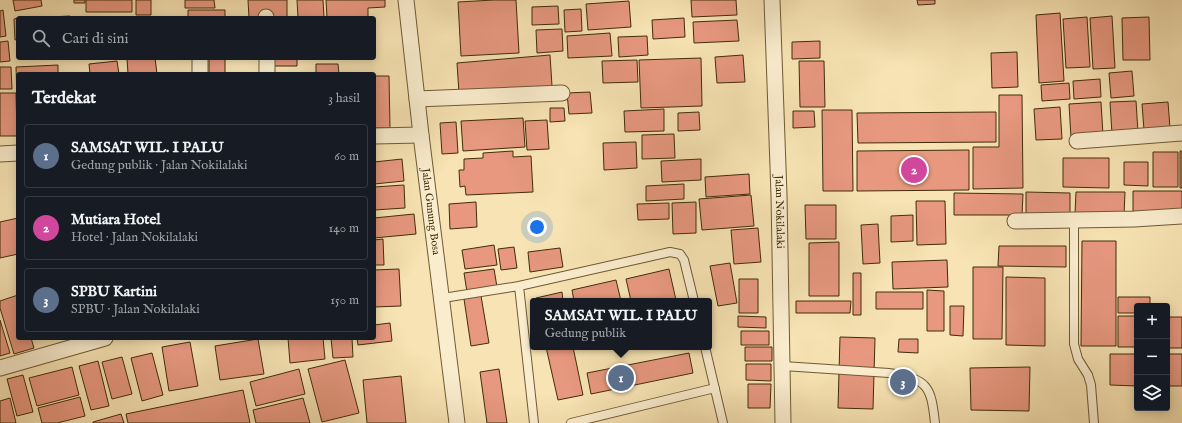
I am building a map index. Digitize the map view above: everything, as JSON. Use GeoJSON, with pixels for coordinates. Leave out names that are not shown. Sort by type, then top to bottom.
{"type":"FeatureCollection","features":[{"type":"Feature","properties":{"kind":"street","name":"Jalan Gunung Bosa"},"geometry":{"type":"LineString","coordinates":[[406,0],[421,135],[443,298],[457,423]]}},
{"type":"Feature","properties":{"kind":"street","name":"Jalan Nokilalaki"},"geometry":{"type":"LineString","coordinates":[[772,0],[783,423]]}},
{"type":"Feature","properties":{"kind":"street"},"geometry":{"type":"LineString","coordinates":[[200,60],[200,72]]}},
{"type":"Feature","properties":{"kind":"street"},"geometry":{"type":"LineString","coordinates":[[267,60],[268,72]]}},
{"type":"Feature","properties":{"kind":"street"},"geometry":{"type":"LineString","coordinates":[[417,99],[562,93]]}},
{"type":"Feature","properties":{"kind":"street"},"geometry":{"type":"LineString","coordinates":[[1077,141],[1182,133]]}},
{"type":"Feature","properties":{"kind":"street"},"geometry":{"type":"LineString","coordinates":[[376,136],[421,135]]}},
{"type":"Feature","properties":{"kind":"street"},"geometry":{"type":"LineString","coordinates":[[0,154],[16,153]]}},
{"type":"Feature","properties":{"kind":"street"},"geometry":{"type":"LineString","coordinates":[[1015,221],[1182,216]]}},
{"type":"Feature","properties":{"kind":"street"},"geometry":{"type":"LineString","coordinates":[[0,368],[94,340]]}},
{"type":"Feature","properties":{"kind":"lane"},"geometry":{"type":"LineString","coordinates":[[1074,220],[1074,344],[1078,359],[1088,375],[1091,385],[1094,423]]}},
{"type":"Feature","properties":{"kind":"lane"},"geometry":{"type":"LineString","coordinates":[[443,298],[519,286],[670,252],[680,254],[684,260],[693,298]]}},
{"type":"Feature","properties":{"kind":"lane"},"geometry":{"type":"LineString","coordinates":[[519,286],[534,423]]}},
{"type":"Feature","properties":{"kind":"lane"},"geometry":{"type":"LineString","coordinates":[[706,350],[723,423]]}},
{"type":"Feature","properties":{"kind":"lane"},"geometry":{"type":"LineString","coordinates":[[782,366],[890,373],[906,376],[928,387],[932,397],[934,423]]}},
{"type":"Feature","properties":{"kind":"lane"},"geometry":{"type":"LineString","coordinates":[[570,423],[715,388]]}},
{"type":"Feature","properties":{"kind":"building"},"geometry":{"type":"Polygon","coordinates":[[[13,0],[41,0],[42,6],[15,11],[13,0]]]}},
{"type":"Feature","properties":{"kind":"building"},"geometry":{"type":"Polygon","coordinates":[[[74,0],[85,0],[85,3],[74,3],[74,0]]]}},
{"type":"Feature","properties":{"kind":"building"},"geometry":{"type":"Polygon","coordinates":[[[86,0],[132,0],[132,12],[86,12],[86,0]]]}},
{"type":"Feature","properties":{"kind":"building"},"geometry":{"type":"Polygon","coordinates":[[[136,0],[151,0],[151,15],[136,15],[136,0]]]}},
{"type":"Feature","properties":{"kind":"building"},"geometry":{"type":"Polygon","coordinates":[[[185,0],[214,0],[215,8],[185,8],[185,0]]]}},
{"type":"Feature","properties":{"kind":"building"},"geometry":{"type":"Polygon","coordinates":[[[248,0],[287,0],[287,16],[249,16],[248,0]]]}},
{"type":"Feature","properties":{"kind":"building"},"geometry":{"type":"Polygon","coordinates":[[[297,0],[323,0],[324,16],[298,16],[297,0]]]}},
{"type":"Feature","properties":{"kind":"building"},"geometry":{"type":"Polygon","coordinates":[[[326,0],[385,0],[385,7],[368,8],[368,16],[327,16],[326,0]]]}},
{"type":"Feature","properties":{"kind":"building"},"geometry":{"type":"Polygon","coordinates":[[[516,0],[519,53],[461,56],[458,2],[516,0]]]}},
{"type":"Feature","properties":{"kind":"building"},"geometry":{"type":"Polygon","coordinates":[[[691,0],[736,0],[737,15],[692,17],[691,0]]]}},
{"type":"Feature","properties":{"kind":"building"},"geometry":{"type":"Polygon","coordinates":[[[917,0],[935,0],[935,4],[918,5],[917,0]]]}},
{"type":"Feature","properties":{"kind":"building"},"geometry":{"type":"Polygon","coordinates":[[[629,1],[631,27],[588,30],[586,4],[629,1]]]}},
{"type":"Feature","properties":{"kind":"building"},"geometry":{"type":"Polygon","coordinates":[[[558,6],[559,24],[532,25],[532,7],[558,6]]]}},
{"type":"Feature","properties":{"kind":"building"},"geometry":{"type":"Polygon","coordinates":[[[581,9],[582,31],[565,32],[564,10],[581,9]]]}},
{"type":"Feature","properties":{"kind":"building"},"geometry":{"type":"Polygon","coordinates":[[[3,10],[6,36],[0,37],[0,11],[3,10]]]}},
{"type":"Feature","properties":{"kind":"building"},"geometry":{"type":"Polygon","coordinates":[[[188,10],[225,10],[225,16],[188,16],[188,10]]]}},
{"type":"Feature","properties":{"kind":"building"},"geometry":{"type":"Polygon","coordinates":[[[1060,13],[1064,81],[1039,83],[1036,15],[1060,13]]]}},
{"type":"Feature","properties":{"kind":"building"},"geometry":{"type":"Polygon","coordinates":[[[1112,16],[1115,68],[1093,69],[1090,18],[1112,16]]]}},
{"type":"Feature","properties":{"kind":"building"},"geometry":{"type":"Polygon","coordinates":[[[1087,17],[1090,67],[1066,68],[1063,19],[1087,17]]]}},
{"type":"Feature","properties":{"kind":"building"},"geometry":{"type":"Polygon","coordinates":[[[1149,17],[1150,60],[1123,60],[1122,18],[1149,17]]]}},
{"type":"Feature","properties":{"kind":"building"},"geometry":{"type":"Polygon","coordinates":[[[16,18],[15,40],[14,19],[16,18]]]}},
{"type":"Feature","properties":{"kind":"building"},"geometry":{"type":"Polygon","coordinates":[[[684,18],[685,37],[653,39],[652,20],[684,18]]]}},
{"type":"Feature","properties":{"kind":"building"},"geometry":{"type":"Polygon","coordinates":[[[737,20],[739,41],[694,43],[693,22],[737,20]]]}},
{"type":"Feature","properties":{"kind":"building"},"geometry":{"type":"Polygon","coordinates":[[[562,29],[563,51],[537,53],[536,30],[562,29]]]}},
{"type":"Feature","properties":{"kind":"building"},"geometry":{"type":"Polygon","coordinates":[[[610,33],[612,56],[568,58],[567,36],[610,33]]]}},
{"type":"Feature","properties":{"kind":"building"},"geometry":{"type":"Polygon","coordinates":[[[647,36],[648,55],[619,57],[618,37],[647,36]]]}},
{"type":"Feature","properties":{"kind":"building"},"geometry":{"type":"Polygon","coordinates":[[[8,41],[10,61],[0,62],[0,42],[8,41]]]}},
{"type":"Feature","properties":{"kind":"building"},"geometry":{"type":"Polygon","coordinates":[[[820,41],[820,58],[792,59],[792,42],[820,41]]]}},
{"type":"Feature","properties":{"kind":"building"},"geometry":{"type":"Polygon","coordinates":[[[1017,52],[1018,87],[992,88],[991,53],[1017,52]]]}},
{"type":"Feature","properties":{"kind":"building"},"geometry":{"type":"Polygon","coordinates":[[[550,55],[552,86],[459,93],[457,63],[550,55]]]}},
{"type":"Feature","properties":{"kind":"building"},"geometry":{"type":"Polygon","coordinates":[[[743,55],[745,82],[717,83],[715,57],[743,55]]]}},
{"type":"Feature","properties":{"kind":"building"},"geometry":{"type":"Polygon","coordinates":[[[701,58],[702,106],[641,108],[639,60],[701,58]]]}},
{"type":"Feature","properties":{"kind":"building"},"geometry":{"type":"Polygon","coordinates":[[[127,60],[155,60],[157,72],[128,72],[127,60]]]}},
{"type":"Feature","properties":{"kind":"building"},"geometry":{"type":"Polygon","coordinates":[[[209,60],[225,60],[225,72],[209,72],[209,60]]]}},
{"type":"Feature","properties":{"kind":"building"},"geometry":{"type":"Polygon","coordinates":[[[271,60],[297,60],[297,66],[272,66],[271,60]]]}},
{"type":"Feature","properties":{"kind":"building"},"geometry":{"type":"Polygon","coordinates":[[[637,60],[638,82],[603,83],[602,61],[637,60]]]}},
{"type":"Feature","properties":{"kind":"building"},"geometry":{"type":"Polygon","coordinates":[[[117,61],[119,72],[90,72],[89,64],[117,61]]]}},
{"type":"Feature","properties":{"kind":"building"},"geometry":{"type":"Polygon","coordinates":[[[799,61],[824,61],[825,107],[800,107],[799,61]]]}},
{"type":"Feature","properties":{"kind":"building"},"geometry":{"type":"Polygon","coordinates":[[[316,64],[338,64],[339,72],[316,72],[316,64]]]}},
{"type":"Feature","properties":{"kind":"building"},"geometry":{"type":"Polygon","coordinates":[[[58,65],[58,72],[16,72],[16,67],[58,65]]]}},
{"type":"Feature","properties":{"kind":"building"},"geometry":{"type":"Polygon","coordinates":[[[0,67],[11,67],[12,89],[0,89],[0,67]]]}},
{"type":"Feature","properties":{"kind":"building"},"geometry":{"type":"Polygon","coordinates":[[[1132,71],[1134,96],[1111,98],[1109,73],[1132,71]]]}},
{"type":"Feature","properties":{"kind":"building"},"geometry":{"type":"Polygon","coordinates":[[[376,76],[389,76],[390,128],[376,128],[376,76]]]}},
{"type":"Feature","properties":{"kind":"building"},"geometry":{"type":"Polygon","coordinates":[[[1100,79],[1101,97],[1074,99],[1073,81],[1100,79]]]}},
{"type":"Feature","properties":{"kind":"building"},"geometry":{"type":"Polygon","coordinates":[[[1069,83],[1070,99],[1042,101],[1041,85],[1069,83]]]}},
{"type":"Feature","properties":{"kind":"building"},"geometry":{"type":"Polygon","coordinates":[[[590,92],[592,113],[569,114],[567,93],[590,92]]]}},
{"type":"Feature","properties":{"kind":"building"},"geometry":{"type":"Polygon","coordinates":[[[0,93],[16,93],[16,136],[0,136],[0,93]]]}},
{"type":"Feature","properties":{"kind":"building"},"geometry":{"type":"Polygon","coordinates":[[[999,95],[1022,95],[1023,188],[973,189],[973,147],[999,147],[999,95]]]}},
{"type":"Feature","properties":{"kind":"building"},"geometry":{"type":"Polygon","coordinates":[[[1136,101],[1138,132],[1112,134],[1110,102],[1136,101]]]}},
{"type":"Feature","properties":{"kind":"building"},"geometry":{"type":"Polygon","coordinates":[[[1101,102],[1103,135],[1071,138],[1069,104],[1101,102]]]}},
{"type":"Feature","properties":{"kind":"building"},"geometry":{"type":"Polygon","coordinates":[[[1168,102],[1170,128],[1144,130],[1142,104],[1168,102]]]}},
{"type":"Feature","properties":{"kind":"building"},"geometry":{"type":"Polygon","coordinates":[[[1060,107],[1062,139],[1036,140],[1034,109],[1060,107]]]}},
{"type":"Feature","properties":{"kind":"building"},"geometry":{"type":"Polygon","coordinates":[[[550,108],[564,108],[565,121],[550,122],[550,108]]]}},
{"type":"Feature","properties":{"kind":"building"},"geometry":{"type":"Polygon","coordinates":[[[664,109],[664,131],[625,132],[624,111],[664,109]]]}},
{"type":"Feature","properties":{"kind":"building"},"geometry":{"type":"Polygon","coordinates":[[[822,110],[852,110],[853,191],[823,191],[822,110]]]}},
{"type":"Feature","properties":{"kind":"building"},"geometry":{"type":"Polygon","coordinates":[[[793,111],[814,111],[815,127],[793,128],[793,111]]]}},
{"type":"Feature","properties":{"kind":"building"},"geometry":{"type":"Polygon","coordinates":[[[699,112],[700,130],[678,131],[678,113],[699,112]]]}},
{"type":"Feature","properties":{"kind":"building"},"geometry":{"type":"Polygon","coordinates":[[[996,112],[996,142],[858,143],[857,113],[996,112]]]}},
{"type":"Feature","properties":{"kind":"building"},"geometry":{"type":"Polygon","coordinates":[[[523,118],[525,147],[463,151],[461,121],[523,118]]]}},
{"type":"Feature","properties":{"kind":"building"},"geometry":{"type":"Polygon","coordinates":[[[547,120],[549,149],[527,150],[525,121],[547,120]]]}},
{"type":"Feature","properties":{"kind":"building"},"geometry":{"type":"Polygon","coordinates":[[[456,122],[458,153],[442,154],[440,123],[456,122]]]}},
{"type":"Feature","properties":{"kind":"building"},"geometry":{"type":"Polygon","coordinates":[[[674,134],[675,158],[642,159],[642,135],[674,134]]]}},
{"type":"Feature","properties":{"kind":"building"},"geometry":{"type":"Polygon","coordinates":[[[636,142],[637,168],[604,170],[603,143],[636,142]]]}},
{"type":"Feature","properties":{"kind":"building"},"geometry":{"type":"Polygon","coordinates":[[[969,150],[969,190],[857,191],[857,151],[969,150]]]}},
{"type":"Feature","properties":{"kind":"building"},"geometry":{"type":"Polygon","coordinates":[[[513,151],[513,157],[531,156],[533,192],[466,195],[465,186],[460,187],[459,170],[464,170],[464,159],[483,158],[483,153],[513,151]]]}},
{"type":"Feature","properties":{"kind":"building"},"geometry":{"type":"Polygon","coordinates":[[[1180,151],[1182,151],[1182,188],[1180,188],[1180,151]]]}},
{"type":"Feature","properties":{"kind":"building"},"geometry":{"type":"Polygon","coordinates":[[[1153,152],[1178,152],[1178,187],[1153,187],[1153,152]]]}},
{"type":"Feature","properties":{"kind":"building"},"geometry":{"type":"Polygon","coordinates":[[[1063,158],[1109,158],[1109,188],[1063,187],[1063,158]]]}},
{"type":"Feature","properties":{"kind":"building"},"geometry":{"type":"Polygon","coordinates":[[[402,159],[404,181],[376,184],[376,162],[402,159]]]}},
{"type":"Feature","properties":{"kind":"building"},"geometry":{"type":"Polygon","coordinates":[[[701,159],[701,180],[662,182],[661,161],[701,159]]]}},
{"type":"Feature","properties":{"kind":"building"},"geometry":{"type":"Polygon","coordinates":[[[1124,162],[1148,162],[1148,186],[1124,185],[1124,162]]]}},
{"type":"Feature","properties":{"kind":"building"},"geometry":{"type":"Polygon","coordinates":[[[749,174],[750,194],[706,197],[705,177],[749,174]]]}},
{"type":"Feature","properties":{"kind":"building"},"geometry":{"type":"Polygon","coordinates":[[[684,184],[684,199],[646,201],[646,186],[684,184]]]}},
{"type":"Feature","properties":{"kind":"building"},"geometry":{"type":"Polygon","coordinates":[[[404,185],[405,208],[376,210],[376,187],[404,185]]]}},
{"type":"Feature","properties":{"kind":"building"},"geometry":{"type":"Polygon","coordinates":[[[1133,191],[1182,191],[1182,213],[1133,213],[1133,191]]]}},
{"type":"Feature","properties":{"kind":"building"},"geometry":{"type":"Polygon","coordinates":[[[1026,192],[1070,193],[1070,215],[1026,214],[1026,192]]]}},
{"type":"Feature","properties":{"kind":"building"},"geometry":{"type":"Polygon","coordinates":[[[1076,192],[1125,192],[1124,215],[1075,214],[1076,192]]]}},
{"type":"Feature","properties":{"kind":"building"},"geometry":{"type":"Polygon","coordinates":[[[954,193],[1023,194],[1022,215],[954,215],[954,193]]]}},
{"type":"Feature","properties":{"kind":"building"},"geometry":{"type":"Polygon","coordinates":[[[751,195],[754,226],[702,230],[699,199],[751,195]]]}},
{"type":"Feature","properties":{"kind":"building"},"geometry":{"type":"Polygon","coordinates":[[[916,201],[945,201],[946,244],[917,245],[916,201]]]}},
{"type":"Feature","properties":{"kind":"building"},"geometry":{"type":"Polygon","coordinates":[[[476,202],[477,227],[450,229],[449,204],[476,202]]]}},
{"type":"Feature","properties":{"kind":"building"},"geometry":{"type":"Polygon","coordinates":[[[696,202],[696,233],[673,234],[672,203],[696,202]]]}},
{"type":"Feature","properties":{"kind":"building"},"geometry":{"type":"Polygon","coordinates":[[[669,203],[669,219],[638,220],[637,204],[669,203]]]}},
{"type":"Feature","properties":{"kind":"building"},"geometry":{"type":"Polygon","coordinates":[[[805,205],[836,205],[836,239],[806,239],[805,205]]]}},
{"type":"Feature","properties":{"kind":"building"},"geometry":{"type":"Polygon","coordinates":[[[414,214],[416,234],[376,238],[376,218],[414,214]]]}},
{"type":"Feature","properties":{"kind":"building"},"geometry":{"type":"Polygon","coordinates":[[[913,215],[913,241],[891,242],[891,216],[913,215]]]}},
{"type":"Feature","properties":{"kind":"building"},"geometry":{"type":"Polygon","coordinates":[[[16,218],[16,254],[0,258],[0,222],[16,218]]]}},
{"type":"Feature","properties":{"kind":"building"},"geometry":{"type":"Polygon","coordinates":[[[878,224],[880,263],[863,264],[861,225],[878,224]]]}},
{"type":"Feature","properties":{"kind":"building"},"geometry":{"type":"Polygon","coordinates":[[[758,228],[761,262],[734,264],[731,230],[758,228]]]}},
{"type":"Feature","properties":{"kind":"building"},"geometry":{"type":"Polygon","coordinates":[[[383,239],[384,265],[376,265],[376,240],[383,239]]]}},
{"type":"Feature","properties":{"kind":"building"},"geometry":{"type":"Polygon","coordinates":[[[1082,241],[1116,241],[1116,346],[1081,346],[1082,241]]]}},
{"type":"Feature","properties":{"kind":"building"},"geometry":{"type":"Polygon","coordinates":[[[839,242],[839,296],[809,296],[809,243],[839,242]]]}},
{"type":"Feature","properties":{"kind":"building"},"geometry":{"type":"Polygon","coordinates":[[[494,245],[497,265],[465,269],[462,250],[494,245]]]}},
{"type":"Feature","properties":{"kind":"building"},"geometry":{"type":"Polygon","coordinates":[[[999,246],[1066,246],[1066,267],[998,266],[999,246]]]}},
{"type":"Feature","properties":{"kind":"building"},"geometry":{"type":"Polygon","coordinates":[[[514,247],[517,268],[501,270],[498,249],[514,247]]]}},
{"type":"Feature","properties":{"kind":"building"},"geometry":{"type":"Polygon","coordinates":[[[560,248],[563,267],[530,272],[528,252],[560,248]]]}},
{"type":"Feature","properties":{"kind":"building"},"geometry":{"type":"Polygon","coordinates":[[[947,260],[948,287],[893,289],[892,262],[947,260]]]}},
{"type":"Feature","properties":{"kind":"building"},"geometry":{"type":"Polygon","coordinates":[[[730,263],[737,303],[718,306],[710,266],[730,263]]]}},
{"type":"Feature","properties":{"kind":"building"},"geometry":{"type":"Polygon","coordinates":[[[973,267],[1003,267],[1002,339],[973,339],[973,267]]]}},
{"type":"Feature","properties":{"kind":"building"},"geometry":{"type":"Polygon","coordinates":[[[399,269],[401,306],[376,307],[376,270],[399,269]]]}},
{"type":"Feature","properties":{"kind":"building"},"geometry":{"type":"Polygon","coordinates":[[[494,269],[497,287],[467,292],[464,273],[494,269]]]}},
{"type":"Feature","properties":{"kind":"building"},"geometry":{"type":"Polygon","coordinates":[[[669,269],[676,298],[630,298],[626,279],[669,269]]]}},
{"type":"Feature","properties":{"kind":"building"},"geometry":{"type":"Polygon","coordinates":[[[853,273],[861,273],[861,315],[853,315],[853,273]]]}},
{"type":"Feature","properties":{"kind":"building"},"geometry":{"type":"Polygon","coordinates":[[[1006,277],[1045,278],[1045,346],[1006,345],[1006,277]]]}},
{"type":"Feature","properties":{"kind":"building"},"geometry":{"type":"Polygon","coordinates":[[[739,279],[758,279],[758,313],[739,313],[739,279]]]}},
{"type":"Feature","properties":{"kind":"building"},"geometry":{"type":"Polygon","coordinates":[[[616,280],[620,298],[573,298],[572,290],[616,280]]]}},
{"type":"Feature","properties":{"kind":"building"},"geometry":{"type":"Polygon","coordinates":[[[927,290],[944,291],[944,331],[927,331],[927,290]]]}},
{"type":"Feature","properties":{"kind":"building"},"geometry":{"type":"Polygon","coordinates":[[[562,292],[563,298],[536,298],[562,292]]]}},
{"type":"Feature","properties":{"kind":"building"},"geometry":{"type":"Polygon","coordinates":[[[876,292],[923,292],[923,309],[876,309],[876,292]]]}},
{"type":"Feature","properties":{"kind":"building"},"geometry":{"type":"Polygon","coordinates":[[[16,296],[16,340],[32,340],[34,348],[14,354],[0,308],[0,301],[16,296]]]}},
{"type":"Feature","properties":{"kind":"building"},"geometry":{"type":"Polygon","coordinates":[[[481,296],[489,343],[471,346],[464,299],[481,296]]]}},
{"type":"Feature","properties":{"kind":"building"},"geometry":{"type":"Polygon","coordinates":[[[1118,297],[1150,297],[1150,303],[1134,303],[1134,313],[1118,313],[1118,297]]]}},
{"type":"Feature","properties":{"kind":"building"},"geometry":{"type":"Polygon","coordinates":[[[796,301],[851,301],[850,313],[796,313],[796,301]]]}},
{"type":"Feature","properties":{"kind":"building"},"geometry":{"type":"Polygon","coordinates":[[[950,306],[964,306],[963,336],[950,335],[950,306]]]}},
{"type":"Feature","properties":{"kind":"building"},"geometry":{"type":"Polygon","coordinates":[[[738,316],[766,317],[766,328],[738,327],[738,316]]]}},
{"type":"Feature","properties":{"kind":"building"},"geometry":{"type":"Polygon","coordinates":[[[1118,316],[1134,316],[1134,347],[1118,347],[1118,316]]]}},
{"type":"Feature","properties":{"kind":"building"},"geometry":{"type":"Polygon","coordinates":[[[1170,317],[1182,317],[1182,348],[1170,348],[1170,317]]]}},
{"type":"Feature","properties":{"kind":"building"},"geometry":{"type":"Polygon","coordinates":[[[0,320],[10,353],[0,356],[0,320]]]}},
{"type":"Feature","properties":{"kind":"building"},"geometry":{"type":"Polygon","coordinates":[[[390,323],[392,341],[358,345],[357,340],[376,340],[376,325],[390,323]]]}},
{"type":"Feature","properties":{"kind":"building"},"geometry":{"type":"Polygon","coordinates":[[[741,331],[769,331],[769,345],[741,345],[741,331]]]}},
{"type":"Feature","properties":{"kind":"building"},"geometry":{"type":"Polygon","coordinates":[[[840,337],[875,338],[873,409],[838,408],[840,337]]]}},
{"type":"Feature","properties":{"kind":"building"},"geometry":{"type":"Polygon","coordinates":[[[899,339],[918,339],[918,353],[898,352],[899,339]]]}},
{"type":"Feature","properties":{"kind":"building"},"geometry":{"type":"Polygon","coordinates":[[[258,340],[264,374],[220,380],[215,346],[258,340]]]}},
{"type":"Feature","properties":{"kind":"building"},"geometry":{"type":"Polygon","coordinates":[[[288,340],[323,340],[325,359],[290,363],[288,340]]]}},
{"type":"Feature","properties":{"kind":"building"},"geometry":{"type":"Polygon","coordinates":[[[331,340],[352,340],[353,357],[333,358],[331,340]]]}},
{"type":"Feature","properties":{"kind":"building"},"geometry":{"type":"Polygon","coordinates":[[[190,342],[198,386],[169,391],[162,347],[190,342]]]}},
{"type":"Feature","properties":{"kind":"building"},"geometry":{"type":"Polygon","coordinates":[[[745,347],[772,347],[772,361],[745,361],[745,347]]]}},
{"type":"Feature","properties":{"kind":"building"},"geometry":{"type":"Polygon","coordinates":[[[547,350],[574,350],[583,395],[558,400],[547,350]]]}},
{"type":"Feature","properties":{"kind":"building"},"geometry":{"type":"Polygon","coordinates":[[[152,353],[163,395],[142,401],[131,358],[152,353]]]}},
{"type":"Feature","properties":{"kind":"building"},"geometry":{"type":"Polygon","coordinates":[[[689,353],[693,373],[591,394],[587,373],[689,353]]]}},
{"type":"Feature","properties":{"kind":"building"},"geometry":{"type":"Polygon","coordinates":[[[1110,354],[1134,354],[1134,386],[1110,385],[1110,354]]]}},
{"type":"Feature","properties":{"kind":"building"},"geometry":{"type":"Polygon","coordinates":[[[1170,354],[1182,354],[1182,386],[1170,386],[1170,354]]]}},
{"type":"Feature","properties":{"kind":"building"},"geometry":{"type":"Polygon","coordinates":[[[122,357],[132,394],[112,399],[102,362],[122,357]]]}},
{"type":"Feature","properties":{"kind":"building"},"geometry":{"type":"Polygon","coordinates":[[[345,360],[359,413],[322,422],[308,369],[345,360]]]}},
{"type":"Feature","properties":{"kind":"building"},"geometry":{"type":"Polygon","coordinates":[[[98,361],[109,406],[91,410],[79,366],[98,361]]]}},
{"type":"Feature","properties":{"kind":"building"},"geometry":{"type":"Polygon","coordinates":[[[746,364],[771,364],[771,381],[746,380],[746,364]]]}},
{"type":"Feature","properties":{"kind":"building"},"geometry":{"type":"Polygon","coordinates":[[[72,367],[79,395],[37,406],[29,378],[72,367]]]}},
{"type":"Feature","properties":{"kind":"building"},"geometry":{"type":"Polygon","coordinates":[[[1030,367],[1029,411],[971,410],[970,368],[1030,367]]]}},
{"type":"Feature","properties":{"kind":"building"},"geometry":{"type":"Polygon","coordinates":[[[299,369],[305,394],[256,406],[250,382],[299,369]]]}},
{"type":"Feature","properties":{"kind":"building"},"geometry":{"type":"Polygon","coordinates":[[[499,369],[507,423],[487,423],[480,372],[499,369]]]}},
{"type":"Feature","properties":{"kind":"building"},"geometry":{"type":"Polygon","coordinates":[[[23,375],[33,412],[17,416],[7,379],[23,375]]]}},
{"type":"Feature","properties":{"kind":"building"},"geometry":{"type":"Polygon","coordinates":[[[401,376],[406,423],[367,423],[363,380],[401,376]]]}},
{"type":"Feature","properties":{"kind":"building"},"geometry":{"type":"Polygon","coordinates":[[[748,384],[771,384],[770,408],[748,408],[748,384]]]}},
{"type":"Feature","properties":{"kind":"building"},"geometry":{"type":"Polygon","coordinates":[[[243,390],[250,423],[128,423],[126,414],[243,390]]]}},
{"type":"Feature","properties":{"kind":"building"},"geometry":{"type":"Polygon","coordinates":[[[80,397],[85,416],[57,423],[42,423],[38,408],[80,397]]]}},
{"type":"Feature","properties":{"kind":"building"},"geometry":{"type":"Polygon","coordinates":[[[10,398],[16,423],[0,423],[0,401],[10,398]]]}},
{"type":"Feature","properties":{"kind":"building"},"geometry":{"type":"Polygon","coordinates":[[[303,398],[310,423],[256,423],[253,410],[303,398]]]}},
{"type":"Feature","properties":{"kind":"building"},"geometry":{"type":"Polygon","coordinates":[[[121,414],[124,423],[93,423],[93,422],[121,414]]]}},
{"type":"Feature","properties":{"kind":"place","name":"Mutiara Hotel"},"geometry":{"type":"Point","coordinates":[914,170]}},
{"type":"Feature","properties":{"kind":"place","name":"SAMSAT WIL. I PALU"},"geometry":{"type":"Point","coordinates":[621,378]}},
{"type":"Feature","properties":{"kind":"place","name":"SPBU Kartini"},"geometry":{"type":"Point","coordinates":[903,382]}}]}
